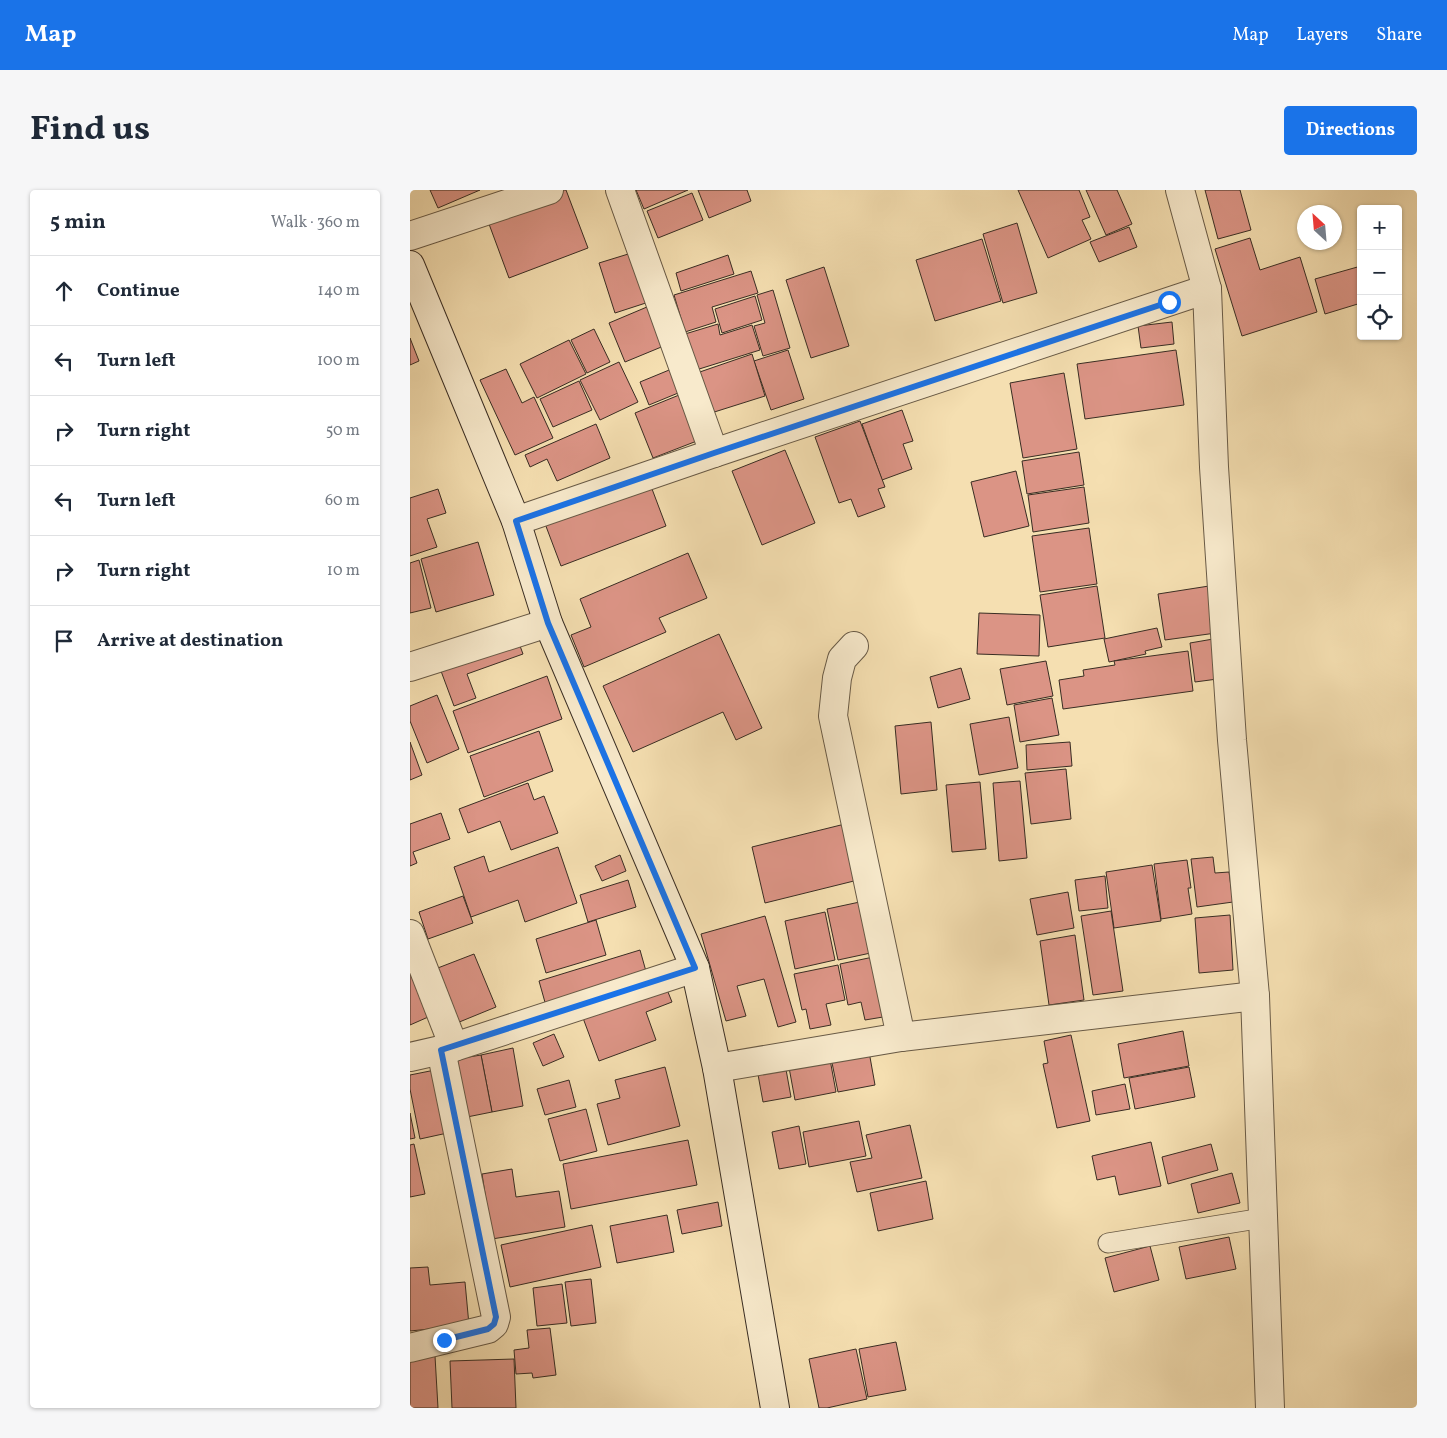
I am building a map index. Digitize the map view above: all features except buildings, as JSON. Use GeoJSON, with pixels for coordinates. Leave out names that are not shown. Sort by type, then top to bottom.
{"type":"FeatureCollection","features":[{"type":"Feature","properties":{"kind":"street"},"geometry":{"type":"LineString","coordinates":[[410,236],[549,190]]}},
{"type":"Feature","properties":{"kind":"street"},"geometry":{"type":"LineString","coordinates":[[620,190],[714,453]]}},
{"type":"Feature","properties":{"kind":"street"},"geometry":{"type":"LineString","coordinates":[[1180,190],[1207,289],[1214,467],[1232,740],[1256,996],[1270,1408]]}},
{"type":"Feature","properties":{"kind":"street"},"geometry":{"type":"LineString","coordinates":[[410,265],[516,521],[548,623],[695,968],[717,1068],[774,1408]]}},
{"type":"Feature","properties":{"kind":"street"},"geometry":{"type":"LineString","coordinates":[[516,521],[1207,289]]}},
{"type":"Feature","properties":{"kind":"street"},"geometry":{"type":"LineString","coordinates":[[410,667],[548,623]]}},
{"type":"Feature","properties":{"kind":"street"},"geometry":{"type":"LineString","coordinates":[[854,646],[842,659],[837,678],[833,716],[901,1037]]}},
{"type":"Feature","properties":{"kind":"street"},"geometry":{"type":"LineString","coordinates":[[410,934],[447,1048],[496,1317],[494,1324],[488,1329],[410,1348]]}},
{"type":"Feature","properties":{"kind":"street"},"geometry":{"type":"LineString","coordinates":[[410,1057],[447,1048],[695,968]]}},
{"type":"Feature","properties":{"kind":"street"},"geometry":{"type":"LineString","coordinates":[[717,1068],[901,1037],[1256,996]]}},
{"type":"Feature","properties":{"kind":"lane"},"geometry":{"type":"LineString","coordinates":[[1108,1243],[1263,1218]]}},
{"type":"Feature","properties":{"kind":"route"},"geometry":{"type":"LineString","coordinates":[[444,1340],[488,1329],[494,1324],[496,1317],[441,1050],[695,968],[548,623],[516,521],[714,453],[1169,302]]}}]}
